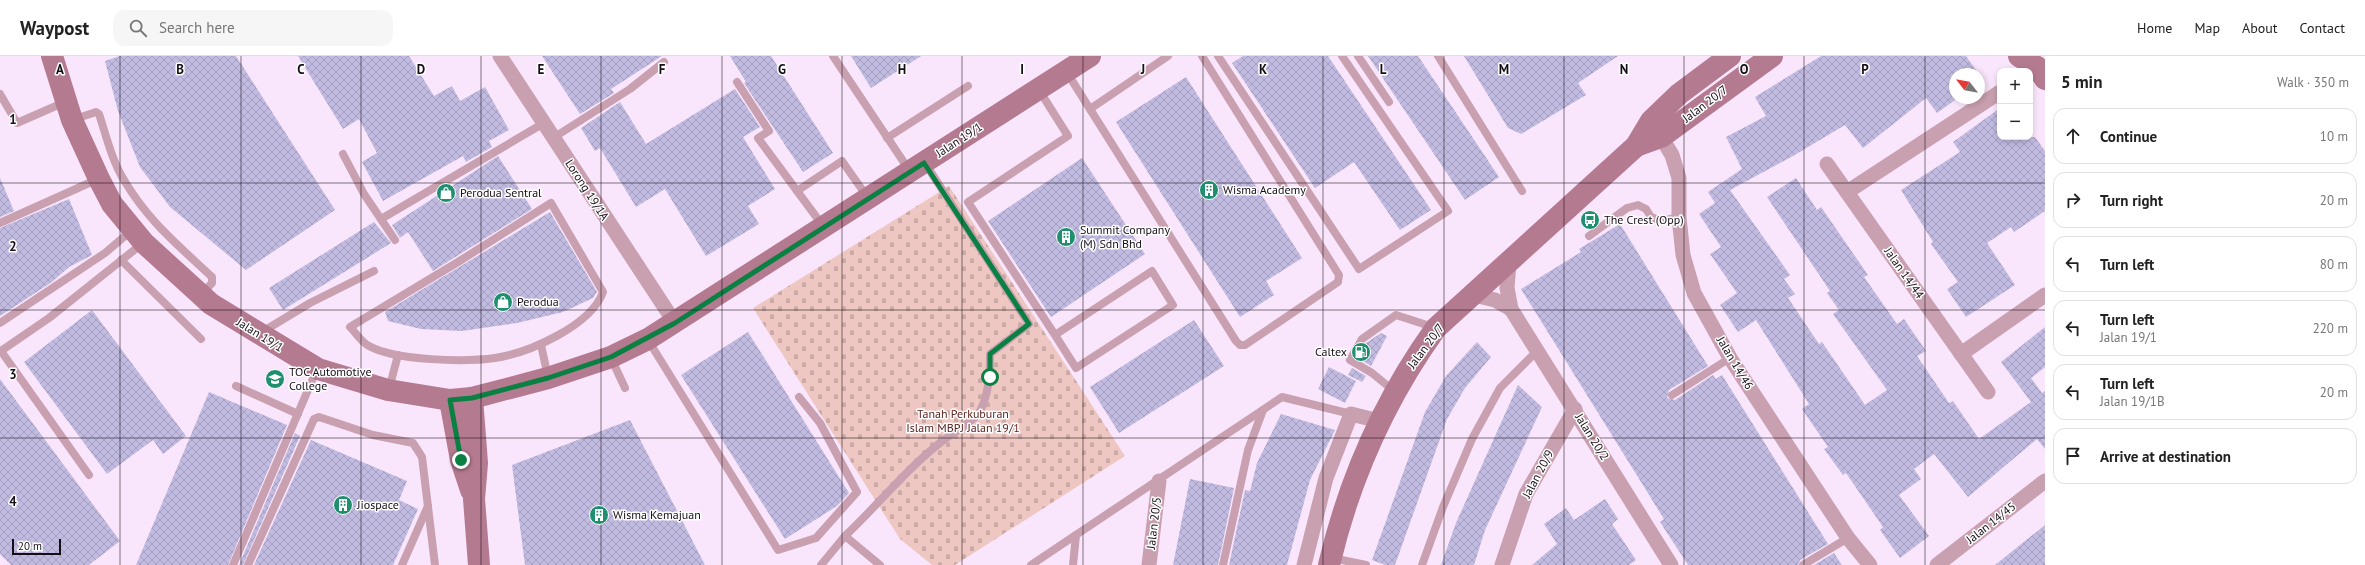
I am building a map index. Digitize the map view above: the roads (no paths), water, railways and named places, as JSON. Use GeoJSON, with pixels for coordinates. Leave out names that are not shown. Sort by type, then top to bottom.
{"type":"FeatureCollection","features":[{"type":"Feature","properties":{"kind":"main road","name":"Jalan 19/1"},"geometry":{"type":"LineString","coordinates":[[54,64],[69,111],[99,179],[112,204],[138,236],[201,295],[258,335],[318,369],[388,390],[450,400],[472,398],[548,378],[611,357],[648,339],[1090,56]]}},
{"type":"Feature","properties":{"kind":"main road","name":"Jalan 20/7"},"geometry":{"type":"LineString","coordinates":[[1329,562],[1353,487],[1379,421],[1416,356],[1436,328],[1636,146],[1656,116],[1679,94],[1730,56]]}},
{"type":"Feature","properties":{"kind":"main road","name":"Jalan 20/7"},"geometry":{"type":"LineString","coordinates":[[1636,146],[1661,137],[1772,56]]}},
{"type":"Feature","properties":{"kind":"main road"},"geometry":{"type":"LineString","coordinates":[[472,398],[477,462],[474,499],[479,565]]}},
{"type":"Feature","properties":{"kind":"main road"},"geometry":{"type":"LineString","coordinates":[[450,400],[461,460],[474,499]]}},
{"type":"Feature","properties":{"kind":"street","name":"Lorong 19/1A"},"geometry":{"type":"LineString","coordinates":[[500,56],[675,323]]}},
{"type":"Feature","properties":{"kind":"street"},"geometry":{"type":"LineString","coordinates":[[1847,192],[1997,94]]}},
{"type":"Feature","properties":{"kind":"street","name":"Jalan 14/46"},"geometry":{"type":"LineString","coordinates":[[1661,137],[1672,155],[1679,178],[1679,218],[1683,256],[1694,293],[1730,358],[1848,538],[1870,565]]}},
{"type":"Feature","properties":{"kind":"street","name":"Jalan 14/44"},"geometry":{"type":"LineString","coordinates":[[1827,164],[1988,392]]}},
{"type":"Feature","properties":{"kind":"street","name":"Jalan 20/2"},"geometry":{"type":"LineString","coordinates":[[1509,263],[1507,288],[1511,309],[1575,409],[1671,565]]}},
{"type":"Feature","properties":{"kind":"street"},"geometry":{"type":"LineString","coordinates":[[1474,295],[1495,300],[1511,309]]}},
{"type":"Feature","properties":{"kind":"street"},"geometry":{"type":"LineString","coordinates":[[1961,354],[2045,295]]}},
{"type":"Feature","properties":{"kind":"street","name":"Jalan 20/9"},"geometry":{"type":"LineString","coordinates":[[1502,565],[1526,494],[1575,409]]}},
{"type":"Feature","properties":{"kind":"street"},"geometry":{"type":"LineString","coordinates":[[1304,565],[1326,478],[1351,414],[1379,421]]}},
{"type":"Feature","properties":{"kind":"street","name":"Jalan 14/45"},"geometry":{"type":"LineString","coordinates":[[1937,565],[2045,480]]}},
{"type":"Feature","properties":{"kind":"street","name":"Jalan 20/5"},"geometry":{"type":"LineString","coordinates":[[1149,565],[1159,481]]}},
{"type":"Feature","properties":{"kind":"lane"},"geometry":{"type":"LineString","coordinates":[[821,565],[845,536],[873,510],[921,457],[978,414],[986,397],[990,354],[1029,324],[917,167],[887,138],[833,56]]}},
{"type":"Feature","properties":{"kind":"lane"},"geometry":{"type":"LineString","coordinates":[[1090,109],[1168,56]]}},
{"type":"Feature","properties":{"kind":"lane"},"geometry":{"type":"LineString","coordinates":[[1066,72],[1236,341],[1240,345],[1245,345],[1338,282],[1339,275],[1202,56]]}},
{"type":"Feature","properties":{"kind":"lane"},"geometry":{"type":"LineString","coordinates":[[1218,56],[1359,268],[1448,211],[1342,56]]}},
{"type":"Feature","properties":{"kind":"lane"},"geometry":{"type":"LineString","coordinates":[[1358,56],[1389,102]]}},
{"type":"Feature","properties":{"kind":"lane"},"geometry":{"type":"LineString","coordinates":[[1438,56],[1522,191]]}},
{"type":"Feature","properties":{"kind":"lane"},"geometry":{"type":"LineString","coordinates":[[553,138],[630,89],[664,62]]}},
{"type":"Feature","properties":{"kind":"lane"},"geometry":{"type":"LineString","coordinates":[[737,82],[770,131],[758,138],[824,227]]}},
{"type":"Feature","properties":{"kind":"lane"},"geometry":{"type":"LineString","coordinates":[[887,138],[968,86]]}},
{"type":"Feature","properties":{"kind":"lane"},"geometry":{"type":"LineString","coordinates":[[1038,89],[1068,136],[968,202],[1076,368],[1173,305],[1152,271],[1055,335]]}},
{"type":"Feature","properties":{"kind":"lane"},"geometry":{"type":"LineString","coordinates":[[0,94],[17,123],[69,111],[96,112],[99,114],[123,179],[161,231],[212,277],[212,283],[201,295]]}},
{"type":"Feature","properties":{"kind":"lane"},"geometry":{"type":"LineString","coordinates":[[381,219],[544,123]]}},
{"type":"Feature","properties":{"kind":"lane"},"geometry":{"type":"LineString","coordinates":[[343,154],[364,194],[395,240]]}},
{"type":"Feature","properties":{"kind":"lane"},"geometry":{"type":"LineString","coordinates":[[797,191],[842,161],[868,199]]}},
{"type":"Feature","properties":{"kind":"lane"},"geometry":{"type":"LineString","coordinates":[[0,223],[99,179]]}},
{"type":"Feature","properties":{"kind":"lane"},"geometry":{"type":"LineString","coordinates":[[551,202],[603,292],[601,299],[583,319],[541,345],[496,358],[433,359],[398,355],[368,346],[350,327],[458,262],[551,202]]}},
{"type":"Feature","properties":{"kind":"lane"},"geometry":{"type":"LineString","coordinates":[[1589,236],[1627,208],[1638,205],[1646,210],[1651,217],[1662,221],[1679,218]]}},
{"type":"Feature","properties":{"kind":"lane"},"geometry":{"type":"LineString","coordinates":[[89,475],[1,351],[49,318],[120,260],[138,236]]}},
{"type":"Feature","properties":{"kind":"lane"},"geometry":{"type":"LineString","coordinates":[[0,322],[105,253],[138,236]]}},
{"type":"Feature","properties":{"kind":"lane"},"geometry":{"type":"LineString","coordinates":[[120,260],[201,339]]}},
{"type":"Feature","properties":{"kind":"lane"},"geometry":{"type":"LineString","coordinates":[[258,335],[310,303],[374,271]]}},
{"type":"Feature","properties":{"kind":"lane"},"geometry":{"type":"LineString","coordinates":[[1395,392],[1372,373],[1350,360],[1362,339],[1396,315],[1436,328]]}},
{"type":"Feature","properties":{"kind":"lane"},"geometry":{"type":"LineString","coordinates":[[648,339],[778,550],[816,538],[857,492],[820,423],[799,397]]}},
{"type":"Feature","properties":{"kind":"lane"},"geometry":{"type":"LineString","coordinates":[[541,345],[548,378]]}},
{"type":"Feature","properties":{"kind":"lane"},"geometry":{"type":"LineString","coordinates":[[1422,565],[1442,507],[1472,439],[1500,388],[1537,351]]}},
{"type":"Feature","properties":{"kind":"lane"},"geometry":{"type":"LineString","coordinates":[[388,390],[398,355]]}},
{"type":"Feature","properties":{"kind":"lane"},"geometry":{"type":"LineString","coordinates":[[611,357],[625,388]]}},
{"type":"Feature","properties":{"kind":"lane"},"geometry":{"type":"LineString","coordinates":[[1672,396],[1730,358]]}},
{"type":"Feature","properties":{"kind":"lane"},"geometry":{"type":"LineString","coordinates":[[233,565],[318,369]]}},
{"type":"Feature","properties":{"kind":"lane"},"geometry":{"type":"LineString","coordinates":[[236,386],[298,414]]}},
{"type":"Feature","properties":{"kind":"lane"},"geometry":{"type":"LineString","coordinates":[[1031,565],[1159,481],[1282,397],[1351,414]]}},
{"type":"Feature","properties":{"kind":"lane"},"geometry":{"type":"LineString","coordinates":[[1223,565],[1248,450],[1263,410]]}},
{"type":"Feature","properties":{"kind":"lane"},"geometry":{"type":"LineString","coordinates":[[248,565],[314,419],[319,417],[373,435],[413,443],[422,457],[435,565]]}},
{"type":"Feature","properties":{"kind":"lane"},"geometry":{"type":"LineString","coordinates":[[402,565],[428,506]]}},
{"type":"Feature","properties":{"kind":"lane"},"geometry":{"type":"LineString","coordinates":[[1073,565],[1076,535]]}},
{"type":"Feature","properties":{"kind":"lane"},"geometry":{"type":"LineString","coordinates":[[845,536],[880,565]]}},
{"type":"Feature","properties":{"kind":"lane"},"geometry":{"type":"LineString","coordinates":[[1803,565],[1848,538]]}},
{"type":"Feature","properties":{"kind":"lane"},"geometry":{"type":"LineString","coordinates":[[1329,562],[1366,565]]}},
{"type":"Feature","properties":{"kind":"place","name":"Wisma Academy"},"geometry":{"type":"Point","coordinates":[1209,190]}},
{"type":"Feature","properties":{"kind":"place","name":"Perodua Sentral"},"geometry":{"type":"Point","coordinates":[446,193]}},
{"type":"Feature","properties":{"kind":"place","name":"The Crest (Opp)"},"geometry":{"type":"Point","coordinates":[1590,220]}},
{"type":"Feature","properties":{"kind":"place","name":"Summit Company (M) Sdn Bhd"},"geometry":{"type":"Point","coordinates":[1066,237]}},
{"type":"Feature","properties":{"kind":"place","name":"Perodua"},"geometry":{"type":"Point","coordinates":[503,302]}},
{"type":"Feature","properties":{"kind":"place","name":"Caltex"},"geometry":{"type":"Point","coordinates":[1361,352]}},
{"type":"Feature","properties":{"kind":"place","name":"TOC Automotive College"},"geometry":{"type":"Point","coordinates":[275,379]}},
{"type":"Feature","properties":{"kind":"place","name":"Jiospace"},"geometry":{"type":"Point","coordinates":[343,505]}},
{"type":"Feature","properties":{"kind":"place","name":"Wisma Kemajuan"},"geometry":{"type":"Point","coordinates":[599,515]}},
{"type":"Feature","properties":{"kind":"park label","name":"Tanah Perkuburan Islam MBPJ Jalan 19/1"},"geometry":{"type":"Point","coordinates":[963,421]}}]}
